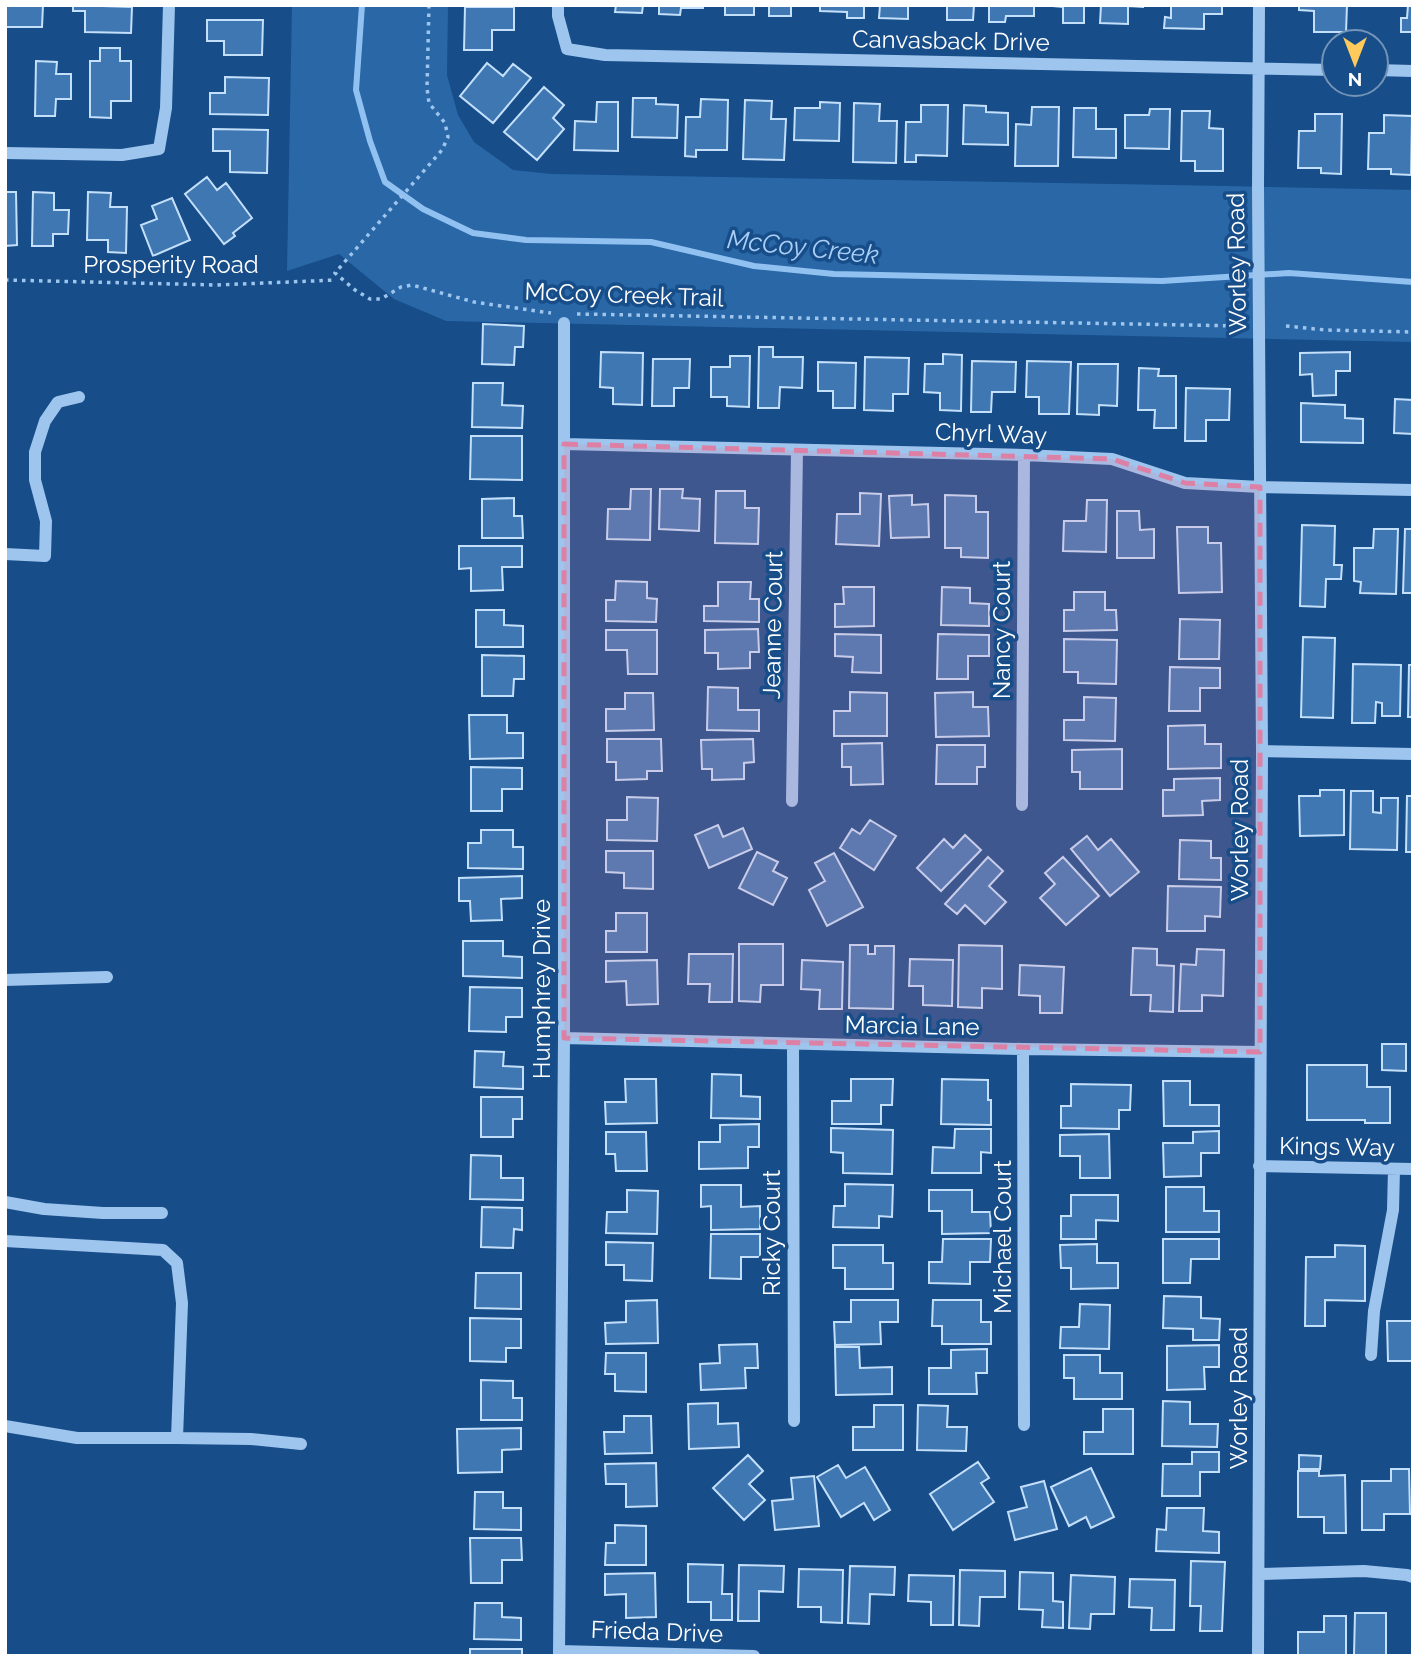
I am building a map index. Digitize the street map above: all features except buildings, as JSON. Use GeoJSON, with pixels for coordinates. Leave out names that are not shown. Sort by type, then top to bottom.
{"type":"FeatureCollection","features":[{"type":"Feature","properties":{"kind":"street"},"geometry":{"type":"LineString","coordinates":[[5,153],[122,155],[159,149],[166,108],[169,5]]}},
{"type":"Feature","properties":{"kind":"street","name":"Canvasback Drive"},"geometry":{"type":"LineString","coordinates":[[558,5],[558,16],[567,49],[605,55],[1320,70]]}},
{"type":"Feature","properties":{"kind":"street","name":"Worley Road"},"geometry":{"type":"LineString","coordinates":[[1258,1656],[1262,751],[1259,5]]}},
{"type":"Feature","properties":{"kind":"street"},"geometry":{"type":"LineString","coordinates":[[1390,70],[1413,71]]}},
{"type":"Feature","properties":{"kind":"street","name":"Humphrey Drive"},"geometry":{"type":"LineString","coordinates":[[559,1653],[564,1038],[564,317]]}},
{"type":"Feature","properties":{"kind":"street"},"geometry":{"type":"LineString","coordinates":[[5,554],[45,556],[46,521],[35,480],[35,452],[45,421],[58,402],[79,397]]}},
{"type":"Feature","properties":{"kind":"street","name":"Chyrl Way"},"geometry":{"type":"LineString","coordinates":[[564,444],[1112,459],[1185,483],[1413,490]]}},
{"type":"Feature","properties":{"kind":"street","name":"Jeanne Court"},"geometry":{"type":"LineString","coordinates":[[792,801],[797,450]]}},
{"type":"Feature","properties":{"kind":"street","name":"Nancy Court"},"geometry":{"type":"LineString","coordinates":[[1022,805],[1024,455]]}},
{"type":"Feature","properties":{"kind":"street"},"geometry":{"type":"LineString","coordinates":[[1262,751],[1413,754]]}},
{"type":"Feature","properties":{"kind":"street"},"geometry":{"type":"LineString","coordinates":[[5,980],[107,977]]}},
{"type":"Feature","properties":{"kind":"street","name":"Marcia Lane"},"geometry":{"type":"LineString","coordinates":[[564,1038],[1260,1052]]}},
{"type":"Feature","properties":{"kind":"street","name":"Ricky Court"},"geometry":{"type":"LineString","coordinates":[[793,1044],[794,1421]]}},
{"type":"Feature","properties":{"kind":"street","name":"Michael Court"},"geometry":{"type":"LineString","coordinates":[[1023,1049],[1024,1425]]}},
{"type":"Feature","properties":{"kind":"street","name":"Kings Way"},"geometry":{"type":"LineString","coordinates":[[1259,1166],[1413,1170]]}},
{"type":"Feature","properties":{"kind":"street"},"geometry":{"type":"LineString","coordinates":[[1371,1354],[1374,1311],[1393,1210],[1394,1169]]}},
{"type":"Feature","properties":{"kind":"street"},"geometry":{"type":"LineString","coordinates":[[5,1202],[44,1209],[162,1213]]}},
{"type":"Feature","properties":{"kind":"street"},"geometry":{"type":"LineString","coordinates":[[5,1241],[163,1250],[177,1263],[182,1303],[177,1438]]}},
{"type":"Feature","properties":{"kind":"street"},"geometry":{"type":"LineString","coordinates":[[5,1426],[77,1437],[251,1438],[301,1444]]}},
{"type":"Feature","properties":{"kind":"street"},"geometry":{"type":"LineString","coordinates":[[1260,1574],[1364,1571],[1413,1577]]}},
{"type":"Feature","properties":{"kind":"street","name":"Frieda Drive"},"geometry":{"type":"LineString","coordinates":[[559,1653],[754,1656]]}},
{"type":"Feature","properties":{"kind":"path","name":"McCoy Creek Trail"},"geometry":{"type":"LineString","coordinates":[[429,5],[429,103],[445,123],[448,137],[442,150],[335,273],[370,299],[381,299],[401,287],[412,285],[474,302],[564,317],[1242,327]]}},
{"type":"Feature","properties":{"kind":"path","name":"Prosperity Road"},"geometry":{"type":"LineString","coordinates":[[5,280],[217,285],[336,280]]}},
{"type":"Feature","properties":{"kind":"path"},"geometry":{"type":"LineString","coordinates":[[1286,326],[1326,330],[1413,331]]}},
{"type":"Feature","properties":{"kind":"highlighted area"},"geometry":{"type":"Polygon","coordinates":[[[564,444],[1112,459],[1185,483],[1260,487],[1260,1052],[564,1038],[564,444]]]}},
{"type":"Feature","properties":{"kind":"shaded area"},"geometry":{"type":"Polygon","coordinates":[[[292,5],[448,5],[447,75],[458,115],[474,142],[513,170],[551,174],[1413,190],[1413,342],[446,321],[394,299],[339,254],[287,271],[292,5]]]}},
{"type":"Feature","properties":{"kind":"waterway","name":"McCoy Creek"},"geometry":{"type":"LineString","coordinates":[[362,5],[356,90],[385,182],[423,209],[473,233],[526,240],[651,242],[754,266],[834,274],[1162,281],[1289,273],[1413,282]]}}]}
